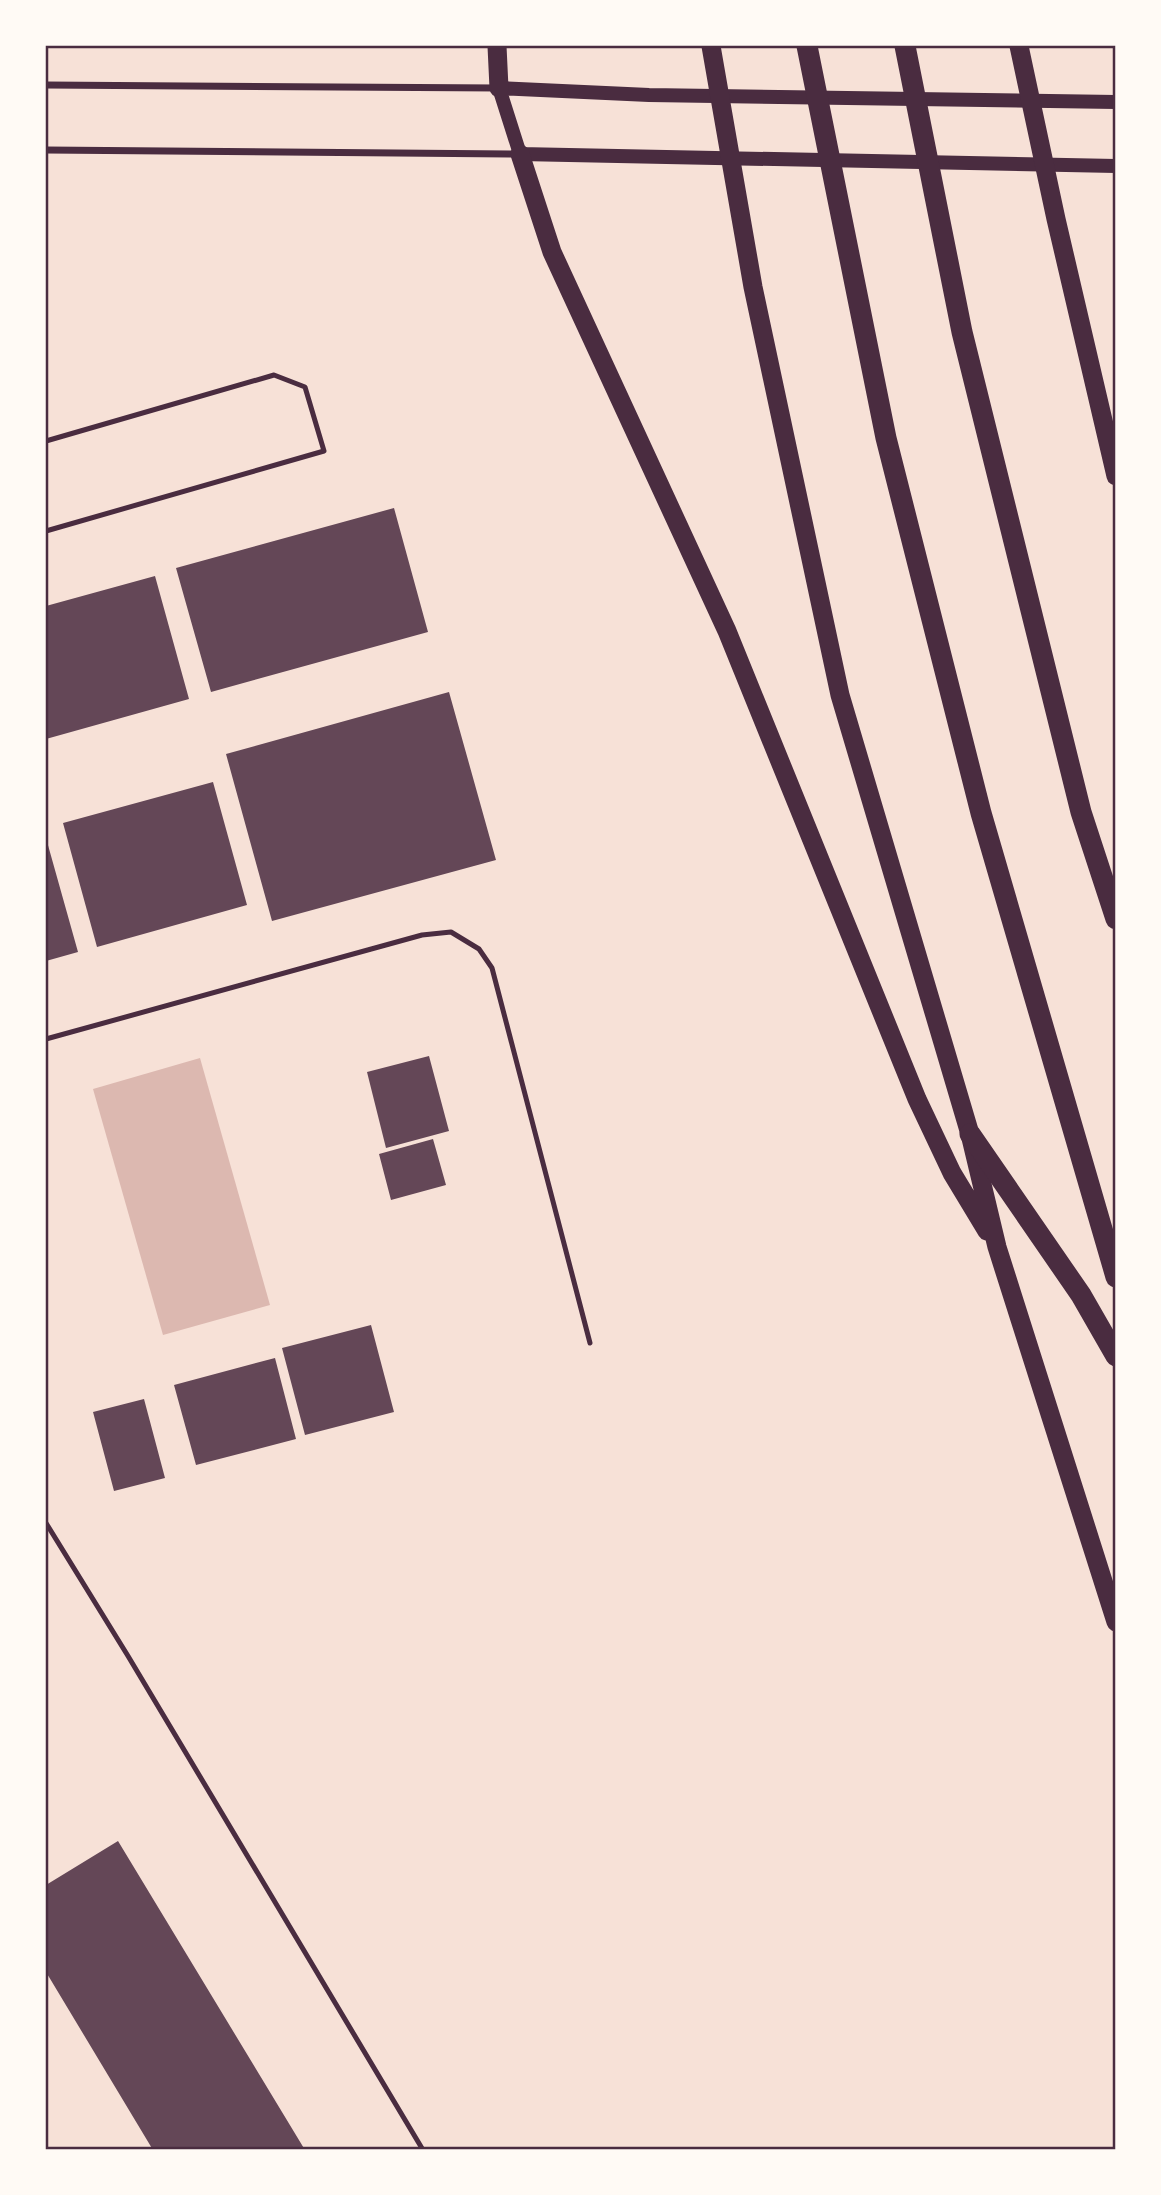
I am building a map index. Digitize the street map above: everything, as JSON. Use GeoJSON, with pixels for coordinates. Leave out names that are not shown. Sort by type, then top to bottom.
{"type":"FeatureCollection","features":[{"type":"Feature","properties":{"kind":"highway"},"geometry":{"type":"LineString","coordinates":[[497,46],[499,88]]}},
{"type":"Feature","properties":{"kind":"highway"},"geometry":{"type":"LineString","coordinates":[[711,46],[753,287],[840,695],[970,1134],[997,1247],[1115,1622]]}},
{"type":"Feature","properties":{"kind":"highway"},"geometry":{"type":"LineString","coordinates":[[807,46],[892,465],[981,813],[1115,1277]]}},
{"type":"Feature","properties":{"kind":"highway"},"geometry":{"type":"LineString","coordinates":[[905,46],[965,346],[1081,812],[1115,919]]}},
{"type":"Feature","properties":{"kind":"highway"},"geometry":{"type":"LineString","coordinates":[[1018,46],[1115,476]]}},
{"type":"Feature","properties":{"kind":"highway"},"geometry":{"type":"LineString","coordinates":[[520,154],[552,252],[727,631],[917,1099],[953,1173],[997,1247]]}},
{"type":"Feature","properties":{"kind":"highway"},"geometry":{"type":"LineString","coordinates":[[970,1134],[1081,1294],[1115,1356]]}},
{"type":"Feature","properties":{"kind":"main road"},"geometry":{"type":"LineString","coordinates":[[1112,166],[520,154],[499,88],[649,95],[1115,102]]}},
{"type":"Feature","properties":{"kind":"street"},"geometry":{"type":"LineString","coordinates":[[46,85],[499,88]]}},
{"type":"Feature","properties":{"kind":"street"},"geometry":{"type":"LineString","coordinates":[[46,150],[520,154]]}},
{"type":"Feature","properties":{"kind":"lane"},"geometry":{"type":"LineString","coordinates":[[46,441],[274,375],[305,387],[324,452],[46,531]]}},
{"type":"Feature","properties":{"kind":"lane"},"geometry":{"type":"LineString","coordinates":[[46,1039],[422,935],[451,932],[479,948],[492,968],[590,1343]]}},
{"type":"Feature","properties":{"kind":"lane"},"geometry":{"type":"LineString","coordinates":[[46,1523],[423,2150]]}},
{"type":"Feature","properties":{"kind":"shaded area"},"geometry":{"type":"Polygon","coordinates":[[[200,1058],[270,1305],[163,1335],[93,1089],[200,1058]]]}},
{"type":"Feature","properties":{"kind":"building"},"geometry":{"type":"Polygon","coordinates":[[[394,508],[428,632],[211,692],[176,568],[394,508]]]}},
{"type":"Feature","properties":{"kind":"building"},"geometry":{"type":"Polygon","coordinates":[[[155,576],[189,699],[46,739],[46,606],[155,576]]]}},
{"type":"Feature","properties":{"kind":"building"},"geometry":{"type":"Polygon","coordinates":[[[449,692],[496,860],[272,921],[226,754],[449,692]]]}},
{"type":"Feature","properties":{"kind":"building"},"geometry":{"type":"Polygon","coordinates":[[[213,782],[247,905],[97,947],[63,823],[213,782]]]}},
{"type":"Feature","properties":{"kind":"building"},"geometry":{"type":"Polygon","coordinates":[[[46,838],[78,952],[46,961],[46,838]]]}},
{"type":"Feature","properties":{"kind":"building"},"geometry":{"type":"Polygon","coordinates":[[[429,1056],[449,1131],[386,1148],[367,1072],[429,1056]]]}},
{"type":"Feature","properties":{"kind":"building"},"geometry":{"type":"Polygon","coordinates":[[[433,1139],[446,1185],[391,1200],[379,1154],[433,1139]]]}},
{"type":"Feature","properties":{"kind":"building"},"geometry":{"type":"Polygon","coordinates":[[[371,1325],[394,1412],[305,1435],[282,1348],[371,1325]]]}},
{"type":"Feature","properties":{"kind":"building"},"geometry":{"type":"Polygon","coordinates":[[[275,1358],[296,1439],[196,1465],[174,1385],[275,1358]]]}},
{"type":"Feature","properties":{"kind":"building"},"geometry":{"type":"Polygon","coordinates":[[[144,1399],[165,1478],[114,1491],[93,1412],[144,1399]]]}},
{"type":"Feature","properties":{"kind":"building"},"geometry":{"type":"Polygon","coordinates":[[[118,1841],[305,2150],[153,2150],[46,1972],[46,1885],[118,1841]]]}}]}
